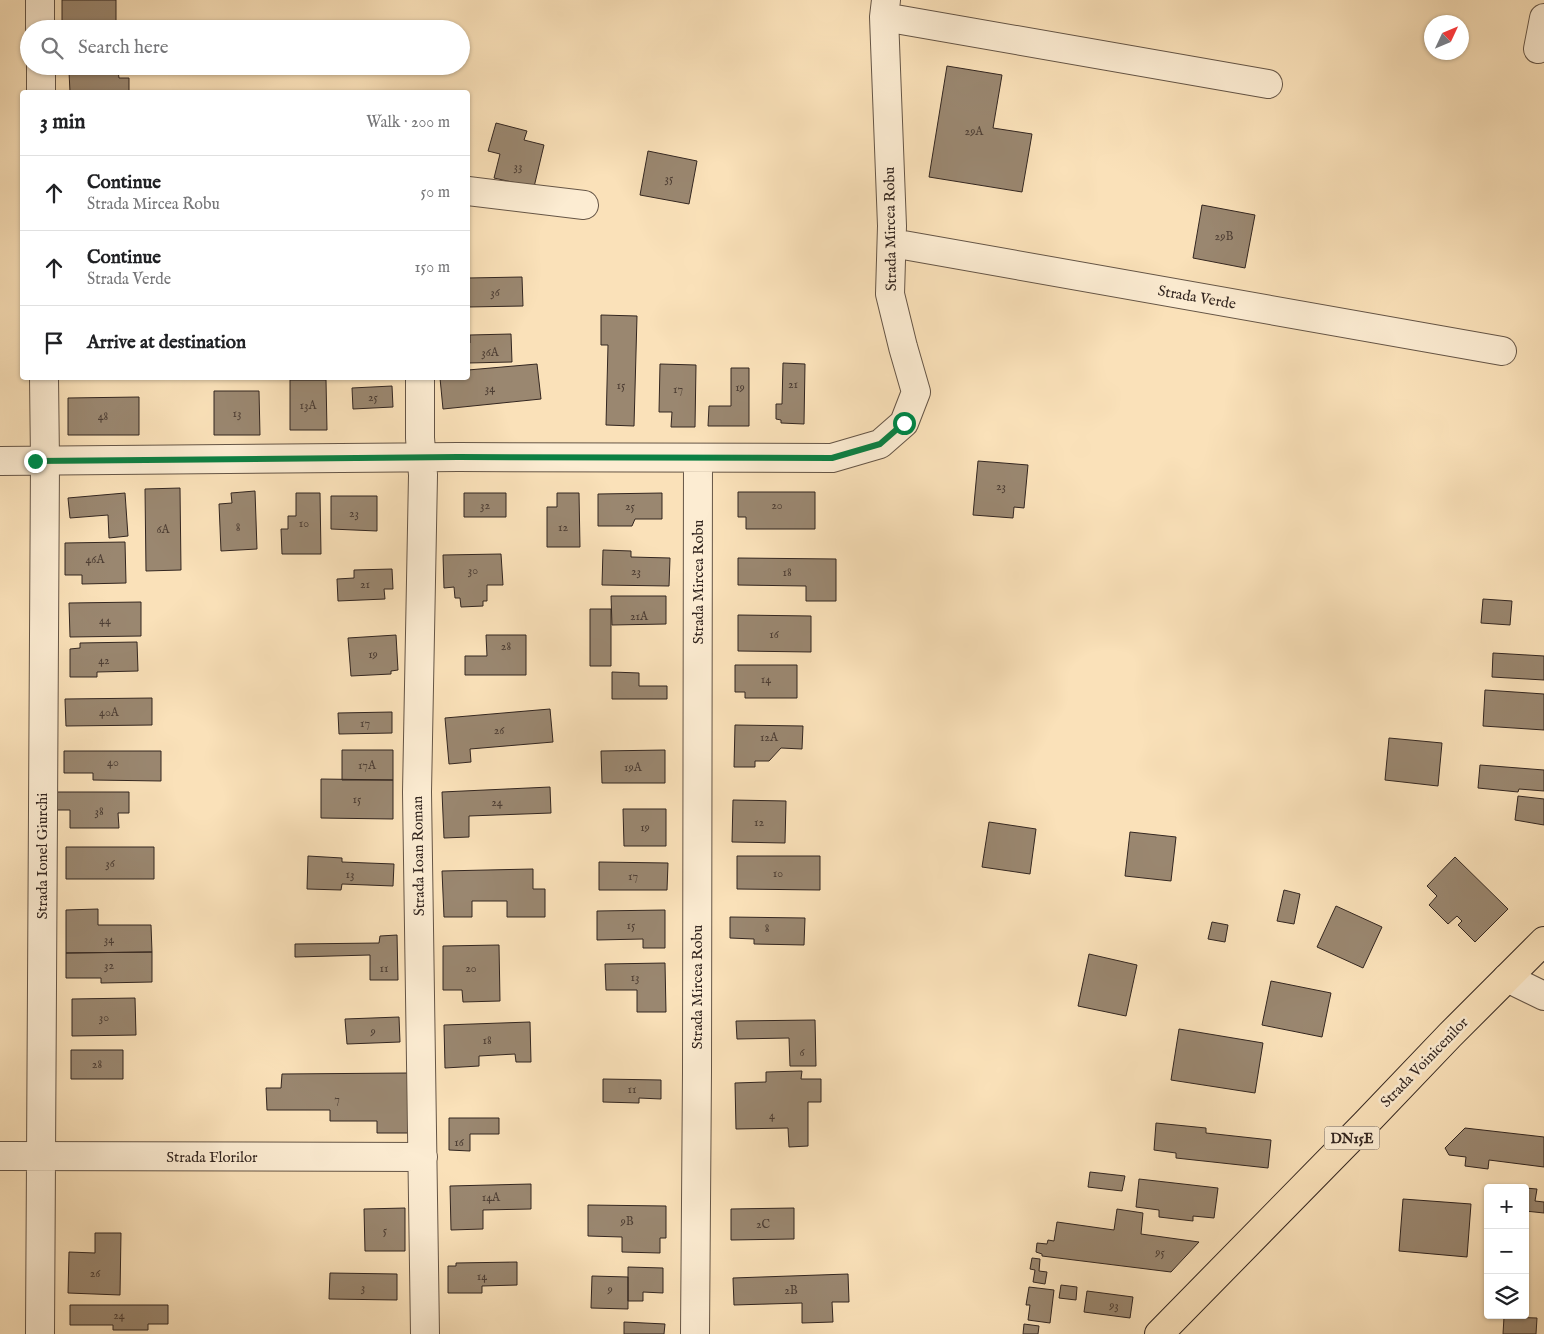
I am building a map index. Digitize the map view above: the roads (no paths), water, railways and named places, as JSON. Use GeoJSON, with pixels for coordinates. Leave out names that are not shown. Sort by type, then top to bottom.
{"type":"FeatureCollection","features":[{"type":"Feature","properties":{"kind":"main road","name":"Strada Voinicenilor"},"geometry":{"type":"LineString","coordinates":[[1159,1334],[1544,941]]}},
{"type":"Feature","properties":{"kind":"street"},"geometry":{"type":"LineString","coordinates":[[40,0],[40,20]]}},
{"type":"Feature","properties":{"kind":"street","name":"Strada Mircea Robu"},"geometry":{"type":"LineString","coordinates":[[695,1334],[698,458],[832,458],[880,444],[904,423],[916,392],[890,294],[892,243],[885,9],[1268,84]]}},
{"type":"Feature","properties":{"kind":"street"},"geometry":{"type":"LineString","coordinates":[[1538,48],[1544,18]]}},
{"type":"Feature","properties":{"kind":"street"},"geometry":{"type":"LineString","coordinates":[[41,75],[41,90]]}},
{"type":"Feature","properties":{"kind":"street"},"geometry":{"type":"LineString","coordinates":[[470,191],[584,205]]}},
{"type":"Feature","properties":{"kind":"street","name":"Strada Verde"},"geometry":{"type":"LineString","coordinates":[[892,243],[1502,351]]}},
{"type":"Feature","properties":{"kind":"street","name":"Strada Ionel Giurchi"},"geometry":{"type":"LineString","coordinates":[[40,1334],[44,380]]}},
{"type":"Feature","properties":{"kind":"street","name":"Strada Ioan Roman"},"geometry":{"type":"LineString","coordinates":[[420,380],[423,475],[417,792],[425,1334]]}},
{"type":"Feature","properties":{"kind":"street"},"geometry":{"type":"LineString","coordinates":[[0,461],[698,458]]}},
{"type":"Feature","properties":{"kind":"street"},"geometry":{"type":"LineString","coordinates":[[1507,978],[1544,996]]}},
{"type":"Feature","properties":{"kind":"street","name":"Strada Florilor"},"geometry":{"type":"LineString","coordinates":[[0,1156],[423,1158]]}}]}
